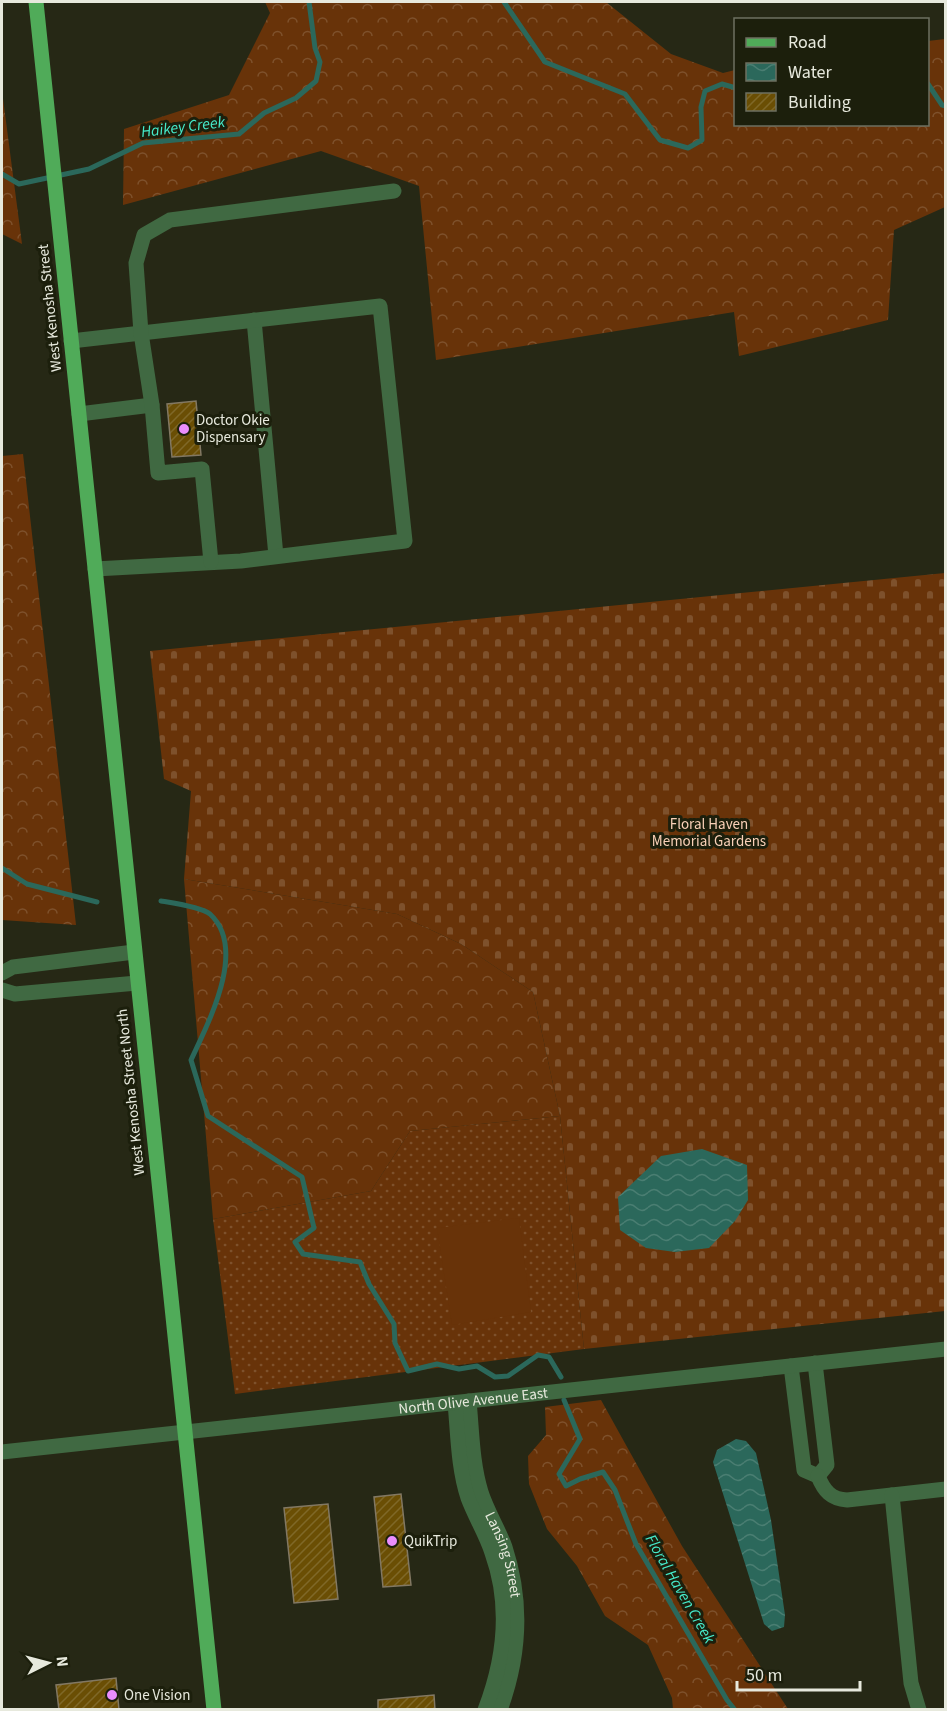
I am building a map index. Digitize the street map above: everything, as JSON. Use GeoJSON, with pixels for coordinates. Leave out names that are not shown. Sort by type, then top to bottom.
{"type":"FeatureCollection","features":[{"type":"Feature","properties":{"kind":"main road","name":"West Kenosha Street"},"geometry":{"type":"LineString","coordinates":[[36,2],[100,610]]}},
{"type":"Feature","properties":{"kind":"main road","name":"West Kenosha Street North"},"geometry":{"type":"LineString","coordinates":[[100,610],[214,1710]]}},
{"type":"Feature","properties":{"kind":"street"},"geometry":{"type":"LineString","coordinates":[[211,562],[202,469],[158,473],[152,405],[141,333],[136,263],[144,235],[170,220],[394,190]]}},
{"type":"Feature","properties":{"kind":"street"},"geometry":{"type":"LineString","coordinates":[[71,341],[380,306],[405,541],[211,562],[96,569]]}},
{"type":"Feature","properties":{"kind":"street"},"geometry":{"type":"LineString","coordinates":[[254,320],[276,556]]}},
{"type":"Feature","properties":{"kind":"street"},"geometry":{"type":"LineString","coordinates":[[79,414],[152,405]]}},
{"type":"Feature","properties":{"kind":"street"},"geometry":{"type":"LineString","coordinates":[[2,973],[13,967],[134,952]]}},
{"type":"Feature","properties":{"kind":"street"},"geometry":{"type":"LineString","coordinates":[[2,990],[15,994],[137,983]]}},
{"type":"Feature","properties":{"kind":"street","name":"North Olive Avenue East"},"geometry":{"type":"LineString","coordinates":[[2,1452],[945,1349]]}},
{"type":"Feature","properties":{"kind":"street"},"geometry":{"type":"LineString","coordinates":[[815,1363],[827,1465],[818,1476]]}},
{"type":"Feature","properties":{"kind":"street"},"geometry":{"type":"LineString","coordinates":[[791,1366],[804,1470],[818,1476],[822,1487],[836,1499],[847,1500],[945,1489]]}},
{"type":"Feature","properties":{"kind":"street","name":"Lansing Street"},"geometry":{"type":"LineString","coordinates":[[462,1402],[462,1471],[467,1497],[491,1550],[501,1580],[504,1607],[499,1669],[485,1710]]}},
{"type":"Feature","properties":{"kind":"street","name":"Lansing Street"},"geometry":{"type":"LineString","coordinates":[[462,1402],[481,1492],[504,1545],[513,1576],[516,1606],[513,1670],[500,1710]]}},
{"type":"Feature","properties":{"kind":"street"},"geometry":{"type":"LineString","coordinates":[[800,1435],[823,1432]]}},
{"type":"Feature","properties":{"kind":"street"},"geometry":{"type":"LineString","coordinates":[[892,1495],[911,1683],[919,1710]]}},
{"type":"Feature","properties":{"kind":"green space"},"geometry":{"type":"Polygon","coordinates":[[[265,2],[606,2],[671,54],[723,73],[734,70],[734,126],[929,126],[929,41],[945,39],[945,207],[894,230],[888,320],[739,356],[734,312],[436,360],[419,186],[321,151],[123,205],[124,129],[229,95],[270,13],[265,2]]]}},
{"type":"Feature","properties":{"kind":"green space"},"geometry":{"type":"Polygon","coordinates":[[[2,91],[22,244],[2,234],[2,91]]]}},
{"type":"Feature","properties":{"kind":"green space"},"geometry":{"type":"Polygon","coordinates":[[[23,454],[76,925],[2,920],[2,456],[23,454]]]}},
{"type":"Feature","properties":{"kind":"green space","name":"Floral Haven Memorial Gardens"},"geometry":{"type":"Polygon","coordinates":[[[945,573],[945,1311],[584,1349],[560,1116],[533,992],[461,944],[397,914],[184,879],[191,791],[164,779],[150,651],[945,573]]]}},
{"type":"Feature","properties":{"kind":"green space"},"geometry":{"type":"Polygon","coordinates":[[[184,879],[397,914],[461,944],[533,992],[560,1116],[410,1131],[371,1191],[213,1219],[184,879]]]}},
{"type":"Feature","properties":{"kind":"green space"},"geometry":{"type":"Polygon","coordinates":[[[560,1116],[584,1349],[235,1394],[213,1219],[371,1191],[410,1131],[560,1116]]]}},
{"type":"Feature","properties":{"kind":"green space"},"geometry":{"type":"Polygon","coordinates":[[[519,1218],[531,1312],[452,1325],[437,1228],[519,1218]]]}},
{"type":"Feature","properties":{"kind":"green space"},"geometry":{"type":"Polygon","coordinates":[[[601,1400],[682,1546],[788,1709],[673,1709],[672,1698],[648,1645],[605,1616],[577,1566],[547,1529],[529,1484],[528,1456],[546,1435],[545,1407],[601,1400]]]}},
{"type":"Feature","properties":{"kind":"water"},"geometry":{"type":"Polygon","coordinates":[[[702,1149],[747,1165],[748,1200],[735,1221],[709,1248],[675,1252],[646,1248],[620,1230],[618,1197],[661,1156],[702,1149]]]}},
{"type":"Feature","properties":{"kind":"water"},"geometry":{"type":"Polygon","coordinates":[[[736,1439],[746,1441],[756,1453],[771,1520],[785,1615],[784,1627],[772,1631],[764,1624],[713,1462],[717,1450],[736,1439]]]}},
{"type":"Feature","properties":{"kind":"building","name":"Doctor Okie Dispensary"},"geometry":{"type":"Polygon","coordinates":[[[196,401],[201,455],[172,457],[167,404],[196,401]]]}},
{"type":"Feature","properties":{"kind":"building","name":"QuikTrip"},"geometry":{"type":"Polygon","coordinates":[[[401,1494],[411,1585],[383,1587],[374,1497],[401,1494]]]}},
{"type":"Feature","properties":{"kind":"building"},"geometry":{"type":"Polygon","coordinates":[[[328,1504],[338,1599],[294,1603],[284,1508],[328,1504]]]}},
{"type":"Feature","properties":{"kind":"building"},"geometry":{"type":"Polygon","coordinates":[[[116,1678],[119,1710],[59,1710],[56,1685],[116,1678]]]}},
{"type":"Feature","properties":{"kind":"building"},"geometry":{"type":"Polygon","coordinates":[[[434,1695],[435,1710],[378,1710],[378,1700],[434,1695]]]}},
{"type":"Feature","properties":{"kind":"waterway","name":"Haikey Creek"},"geometry":{"type":"LineString","coordinates":[[2,174],[19,184],[89,169],[143,143],[239,134],[264,113],[296,98],[316,81],[320,62],[315,48],[309,2]]}},
{"type":"Feature","properties":{"kind":"waterway","name":"Haikey Creek"},"geometry":{"type":"LineString","coordinates":[[504,2],[545,62],[625,94],[660,140],[688,148],[702,140],[701,107],[705,91],[722,84],[734,87]]}},
{"type":"Feature","properties":{"kind":"waterway","name":"Haikey Creek"},"geometry":{"type":"LineString","coordinates":[[929,86],[942,105],[946,106]]}},
{"type":"Feature","properties":{"kind":"waterway","name":"Floral Haven Creek"},"geometry":{"type":"LineString","coordinates":[[2,868],[27,884],[97,902]]}},
{"type":"Feature","properties":{"kind":"waterway","name":"Floral Haven Creek"},"geometry":{"type":"LineString","coordinates":[[161,901],[200,909],[210,914],[221,929],[225,946],[225,966],[221,986],[215,1007],[191,1060],[208,1116],[302,1177],[314,1228],[295,1242],[303,1254],[360,1262],[369,1284],[394,1324],[395,1343],[408,1371],[437,1364],[459,1369],[477,1366],[495,1377],[508,1376],[538,1355],[549,1357],[561,1377]]}},
{"type":"Feature","properties":{"kind":"waterway","name":"Floral Haven Creek"},"geometry":{"type":"LineString","coordinates":[[564,1400],[580,1439],[559,1474],[566,1486],[603,1472],[615,1490],[636,1544],[735,1710]]}},
{"type":"Feature","properties":{"kind":"place","name":"Doctor Okie Dispensary"},"geometry":{"type":"Point","coordinates":[184,429]}},
{"type":"Feature","properties":{"kind":"place","name":"QuikTrip"},"geometry":{"type":"Point","coordinates":[392,1541]}},
{"type":"Feature","properties":{"kind":"place","name":"One Vision"},"geometry":{"type":"Point","coordinates":[112,1695]}}]}
